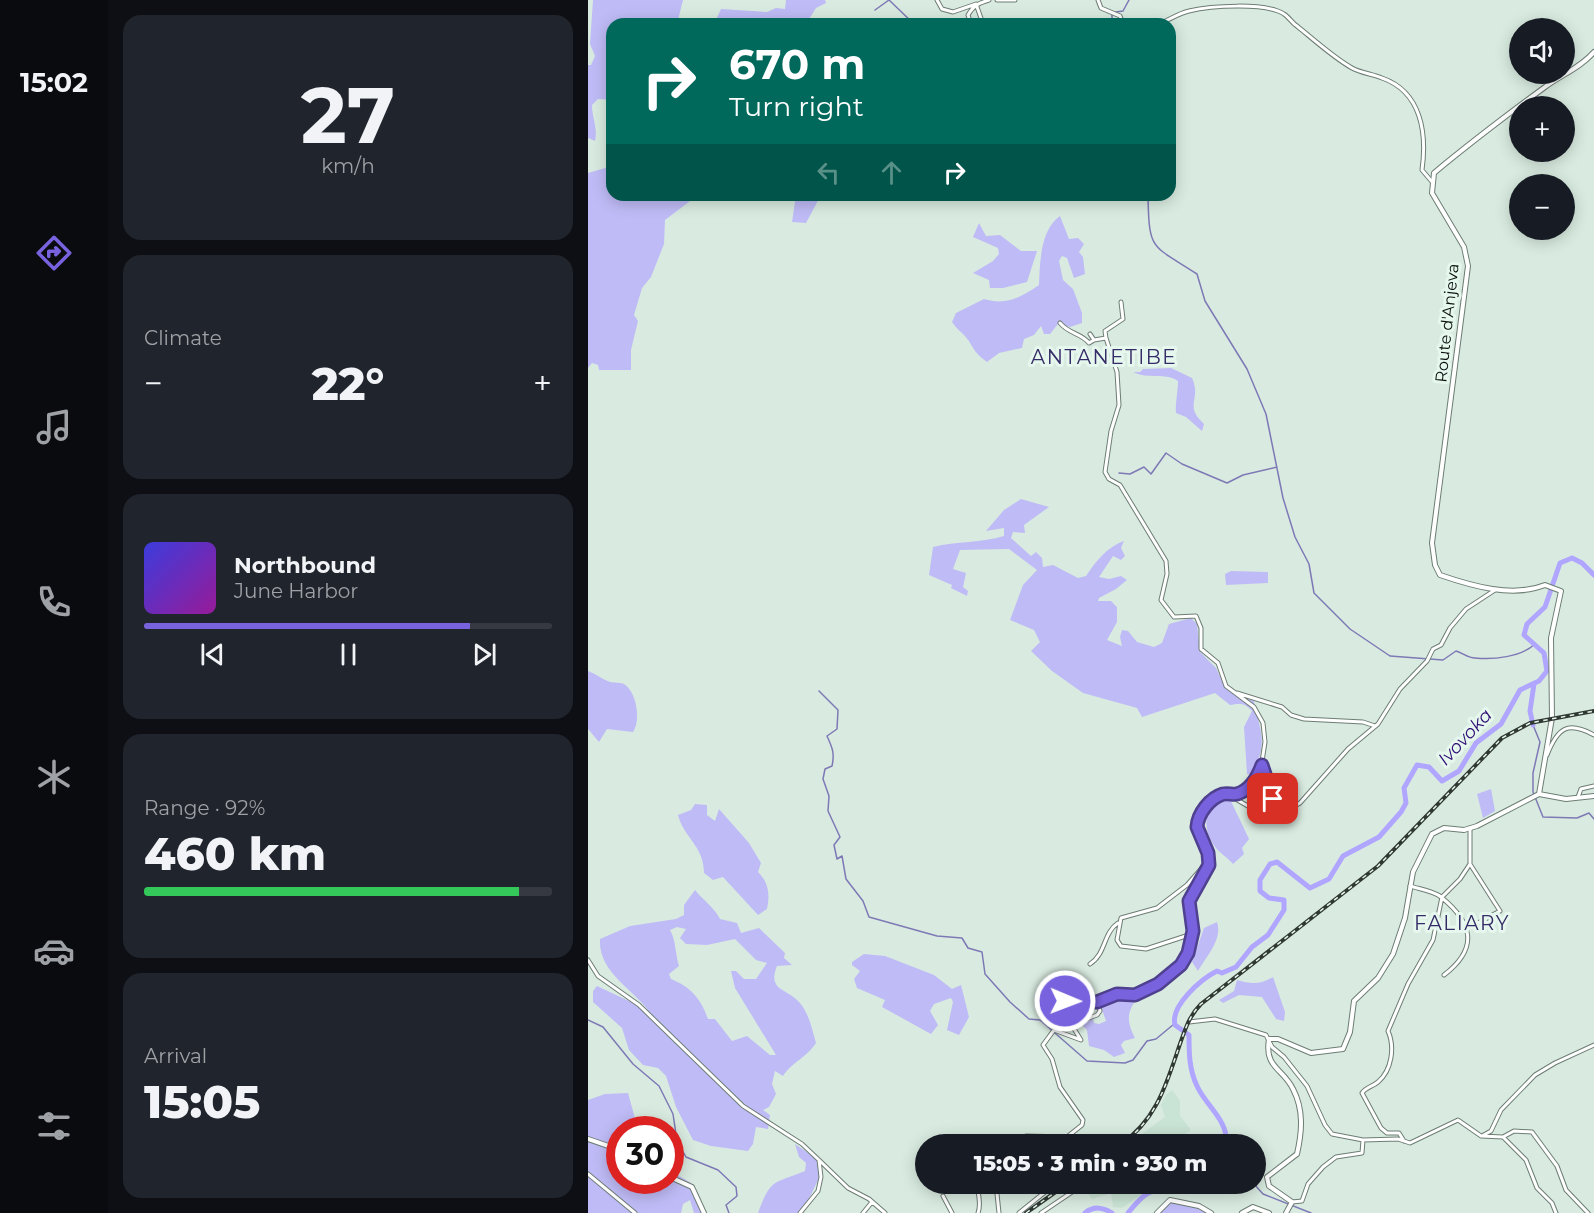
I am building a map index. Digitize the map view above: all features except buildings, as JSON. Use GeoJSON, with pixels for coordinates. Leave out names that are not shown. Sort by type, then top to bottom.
{"type":"FeatureCollection","features":[{"type":"Feature","properties":{"kind":"street"},"geometry":{"type":"LineString","coordinates":[[937,0],[942,9],[950,12],[989,0]]}},
{"type":"Feature","properties":{"kind":"street"},"geometry":{"type":"LineString","coordinates":[[997,0],[1015,0]]}},
{"type":"Feature","properties":{"kind":"street"},"geometry":{"type":"LineString","coordinates":[[1098,0],[1101,8],[1121,18]]}},
{"type":"Feature","properties":{"kind":"street"},"geometry":{"type":"LineString","coordinates":[[969,18],[968,15],[976,4]]}},
{"type":"Feature","properties":{"kind":"street"},"geometry":{"type":"LineString","coordinates":[[976,4],[981,18]]}},
{"type":"Feature","properties":{"kind":"street"},"geometry":{"type":"LineString","coordinates":[[1172,18],[1187,11],[1223,7],[1267,8],[1284,14],[1295,25],[1351,67],[1384,78],[1409,97],[1415,104],[1422,125],[1425,150],[1422,170],[1433,183]]}},
{"type":"Feature","properties":{"kind":"street"},"geometry":{"type":"LineString","coordinates":[[1433,183],[1434,173],[1475,138],[1554,80],[1585,62],[1594,52]]}},
{"type":"Feature","properties":{"kind":"street","name":"Route d'Anjeva"},"geometry":{"type":"LineString","coordinates":[[1433,183],[1432,193],[1464,247],[1468,266],[1432,543],[1435,565],[1440,575],[1471,585],[1530,591],[1545,585],[1562,591],[1551,638],[1552,718],[1544,763]]}},
{"type":"Feature","properties":{"kind":"street"},"geometry":{"type":"LineString","coordinates":[[1064,1002],[1097,1002],[1117,994],[1139,994],[1170,976],[1181,965],[1188,953],[1192,934],[1189,901],[1208,871],[1210,859],[1199,835],[1197,821],[1204,808],[1218,797],[1238,794],[1250,786],[1262,765],[1265,742],[1262,719],[1254,707],[1233,692],[1223,680],[1218,663],[1201,649],[1199,621],[1191,615],[1174,616],[1161,600],[1167,570],[1164,555],[1120,485],[1105,472],[1111,431],[1119,405],[1117,372],[1106,338],[1106,331],[1123,319],[1121,302]]}},
{"type":"Feature","properties":{"kind":"street"},"geometry":{"type":"LineString","coordinates":[[1060,323],[1070,333],[1085,337],[1089,343],[1106,338]]}},
{"type":"Feature","properties":{"kind":"street"},"geometry":{"type":"LineString","coordinates":[[1090,334],[1094,340]]}},
{"type":"Feature","properties":{"kind":"street"},"geometry":{"type":"LineString","coordinates":[[1231,794],[1267,817],[1290,810],[1300,803],[1348,749],[1375,726],[1400,688],[1446,639],[1450,628],[1467,609],[1497,588]]}},
{"type":"Feature","properties":{"kind":"street"},"geometry":{"type":"LineString","coordinates":[[1233,692],[1282,706],[1291,715],[1304,719],[1363,722],[1375,726]]}},
{"type":"Feature","properties":{"kind":"street"},"geometry":{"type":"LineString","coordinates":[[1536,795],[1542,784],[1544,763],[1556,736],[1568,727],[1578,726],[1594,735]]}},
{"type":"Feature","properties":{"kind":"street"},"geometry":{"type":"LineString","coordinates":[[1262,765],[1273,799],[1290,810]]}},
{"type":"Feature","properties":{"kind":"street"},"geometry":{"type":"LineString","coordinates":[[1542,784],[1547,795]]}},
{"type":"Feature","properties":{"kind":"street"},"geometry":{"type":"LineString","coordinates":[[1578,798],[1581,789],[1594,786]]}},
{"type":"Feature","properties":{"kind":"street"},"geometry":{"type":"LineString","coordinates":[[1269,1040],[1278,1039],[1311,1053],[1343,1049],[1350,1032],[1354,1001],[1378,978],[1393,954],[1403,926],[1417,859],[1432,834],[1444,828],[1470,828],[1485,823],[1536,795],[1547,795],[1556,799],[1594,796]]}},
{"type":"Feature","properties":{"kind":"street"},"geometry":{"type":"LineString","coordinates":[[1465,925],[1476,924],[1500,911],[1470,864],[1470,828]]}},
{"type":"Feature","properties":{"kind":"street"},"geometry":{"type":"LineString","coordinates":[[1090,964],[1099,956],[1111,927],[1124,917],[1157,908],[1187,885],[1210,859]]}},
{"type":"Feature","properties":{"kind":"street"},"geometry":{"type":"LineString","coordinates":[[1404,1141],[1399,1133],[1387,1133],[1381,1128],[1362,1093],[1380,1080],[1388,1066],[1393,1046],[1389,1028],[1408,984],[1433,940],[1442,897],[1460,879],[1470,864]]}},
{"type":"Feature","properties":{"kind":"street"},"geometry":{"type":"LineString","coordinates":[[1410,886],[1442,897],[1454,906],[1470,934],[1462,960],[1444,975]]}},
{"type":"Feature","properties":{"kind":"street"},"geometry":{"type":"LineString","coordinates":[[1118,923],[1118,944],[1132,948],[1151,948],[1192,934]]}},
{"type":"Feature","properties":{"kind":"street"},"geometry":{"type":"LineString","coordinates":[[588,960],[598,976],[639,1005],[743,1106],[802,1144],[848,1188],[872,1202],[885,1213]]}},
{"type":"Feature","properties":{"kind":"street"},"geometry":{"type":"LineString","coordinates":[[1071,1134],[1082,1125],[1083,1120],[1060,1087],[1052,1059],[1043,1045],[1053,1032],[1080,1041],[1081,1038],[1063,1011],[1070,985],[1078,979]]}},
{"type":"Feature","properties":{"kind":"street"},"geometry":{"type":"LineString","coordinates":[[1072,1024],[1097,1015],[1100,1011],[1097,1002]]}},
{"type":"Feature","properties":{"kind":"street"},"geometry":{"type":"LineString","coordinates":[[1189,1022],[1215,1019],[1260,1032],[1307,1086],[1325,1125],[1332,1134],[1363,1140],[1410,1143],[1458,1120],[1480,1136],[1503,1137],[1514,1131],[1532,1132],[1557,1166],[1566,1190],[1588,1213]]}},
{"type":"Feature","properties":{"kind":"street"},"geometry":{"type":"LineString","coordinates":[[1269,1040],[1269,1058],[1290,1083],[1301,1112],[1297,1155],[1267,1177],[1269,1186],[1291,1203],[1302,1201],[1312,1178],[1336,1157],[1362,1153],[1363,1140]]}},
{"type":"Feature","properties":{"kind":"street"},"geometry":{"type":"LineString","coordinates":[[1480,1136],[1491,1131],[1501,1110],[1535,1075],[1594,1045]]}},
{"type":"Feature","properties":{"kind":"street"},"geometry":{"type":"LineString","coordinates":[[1503,1137],[1526,1160],[1537,1188],[1552,1203],[1556,1213]]}},
{"type":"Feature","properties":{"kind":"street"},"geometry":{"type":"LineString","coordinates":[[588,1139],[606,1145]]}},
{"type":"Feature","properties":{"kind":"street"},"geometry":{"type":"LineString","coordinates":[[800,1213],[818,1191],[821,1178],[819,1160]]}},
{"type":"Feature","properties":{"kind":"street"},"geometry":{"type":"LineString","coordinates":[[588,1174],[635,1213]]}},
{"type":"Feature","properties":{"kind":"street"},"geometry":{"type":"LineString","coordinates":[[684,1183],[692,1187],[704,1213]]}},
{"type":"Feature","properties":{"kind":"street"},"geometry":{"type":"LineString","coordinates":[[977,1194],[981,1203],[978,1213]]}},
{"type":"Feature","properties":{"kind":"street"},"geometry":{"type":"LineString","coordinates":[[997,1194],[999,1213]]}},
{"type":"Feature","properties":{"kind":"street"},"geometry":{"type":"LineString","coordinates":[[1019,1213],[1043,1194]]}},
{"type":"Feature","properties":{"kind":"street"},"geometry":{"type":"LineString","coordinates":[[1041,1213],[1069,1194]]}},
{"type":"Feature","properties":{"kind":"street"},"geometry":{"type":"LineString","coordinates":[[943,1196],[952,1213]]}},
{"type":"Feature","properties":{"kind":"street"},"geometry":{"type":"LineString","coordinates":[[1157,1213],[1170,1200],[1199,1206],[1211,1213]]}},
{"type":"Feature","properties":{"kind":"street"},"geometry":{"type":"LineString","coordinates":[[863,1213],[872,1202]]}},
{"type":"Feature","properties":{"kind":"street"},"geometry":{"type":"LineString","coordinates":[[1287,1211],[1291,1203]]}},
{"type":"Feature","properties":{"kind":"street"},"geometry":{"type":"LineString","coordinates":[[1242,1213],[1253,1207],[1269,1213]]}},
{"type":"Feature","properties":{"kind":"shaded area"},"geometry":{"type":"Polygon","coordinates":[[[593,0],[683,0],[678,18],[606,18],[606,100],[598,99],[592,105],[595,141],[588,138],[588,65],[591,65],[595,56],[590,44],[593,0]]]}},
{"type":"Feature","properties":{"kind":"shaded area"},"geometry":{"type":"Polygon","coordinates":[[[786,0],[825,0],[826,3],[816,8],[810,18],[717,18],[721,9],[767,12],[776,8],[785,9],[786,0]]]}},
{"type":"Feature","properties":{"kind":"shaded area"},"geometry":{"type":"Polygon","coordinates":[[[606,168],[606,201],[690,201],[665,220],[664,244],[651,277],[642,288],[634,315],[638,321],[631,350],[631,370],[599,370],[598,365],[592,363],[588,368],[588,173],[606,168]]]}},
{"type":"Feature","properties":{"kind":"shaded area"},"geometry":{"type":"Polygon","coordinates":[[[795,201],[818,201],[806,223],[792,222],[795,201]]]}},
{"type":"Feature","properties":{"kind":"shaded area"},"geometry":{"type":"Polygon","coordinates":[[[1060,216],[1069,239],[1078,238],[1084,244],[1079,252],[1083,257],[1085,274],[1074,278],[1067,258],[1062,256],[1059,261],[1063,280],[1073,289],[1082,313],[1082,323],[1070,327],[1058,324],[1050,334],[1044,334],[1041,326],[1034,335],[1024,339],[1022,348],[999,353],[987,362],[952,322],[956,313],[984,299],[1007,301],[1013,299],[1039,285],[1045,238],[1053,222],[1060,216]]]}},
{"type":"Feature","properties":{"kind":"shaded area"},"geometry":{"type":"Polygon","coordinates":[[[979,223],[986,236],[1000,235],[1021,251],[1037,251],[1027,282],[1003,288],[990,288],[989,280],[973,273],[993,261],[999,254],[998,248],[973,237],[979,223]]]}},
{"type":"Feature","properties":{"kind":"shaded area"},"geometry":{"type":"Polygon","coordinates":[[[1171,368],[1192,378],[1195,386],[1194,407],[1204,424],[1202,431],[1186,417],[1176,413],[1178,381],[1168,377],[1145,376],[1133,372],[1140,372],[1143,369],[1171,368]]]}},
{"type":"Feature","properties":{"kind":"shaded area"},"geometry":{"type":"Polygon","coordinates":[[[1021,499],[1049,507],[1024,525],[1025,533],[1013,532],[1011,538],[1031,556],[1036,552],[1042,558],[1043,567],[1053,565],[1078,578],[1086,576],[1102,555],[1124,541],[1121,548],[1125,556],[1121,560],[1113,556],[1099,577],[1109,579],[1121,576],[1127,580],[1099,598],[1098,601],[1111,601],[1117,607],[1117,622],[1107,640],[1122,646],[1120,637],[1122,630],[1128,631],[1137,642],[1154,647],[1162,643],[1169,624],[1191,618],[1197,624],[1200,652],[1216,668],[1224,685],[1235,694],[1254,701],[1261,730],[1262,746],[1252,775],[1247,774],[1244,727],[1252,711],[1245,705],[1230,705],[1215,693],[1142,717],[1137,708],[1083,693],[1052,671],[1031,651],[1040,642],[1034,630],[1010,620],[1023,585],[1037,570],[1009,549],[960,550],[953,569],[966,573],[963,587],[968,591],[967,596],[951,588],[952,585],[929,575],[933,547],[1004,536],[1004,528],[986,531],[1004,510],[1021,499]]]}},
{"type":"Feature","properties":{"kind":"shaded area"},"geometry":{"type":"Polygon","coordinates":[[[1231,571],[1268,572],[1268,583],[1226,585],[1225,574],[1231,571]]]}},
{"type":"Feature","properties":{"kind":"shaded area"},"geometry":{"type":"Polygon","coordinates":[[[588,671],[610,682],[624,684],[632,693],[637,714],[633,732],[607,729],[599,742],[588,729],[588,671]]]}},
{"type":"Feature","properties":{"kind":"shaded area"},"geometry":{"type":"Polygon","coordinates":[[[1491,789],[1495,811],[1483,818],[1477,794],[1491,789]]]}},
{"type":"Feature","properties":{"kind":"shaded area"},"geometry":{"type":"Polygon","coordinates":[[[1228,795],[1249,839],[1242,848],[1244,854],[1233,864],[1216,848],[1206,825],[1209,810],[1220,799],[1228,795]]]}},
{"type":"Feature","properties":{"kind":"shaded area"},"geometry":{"type":"Polygon","coordinates":[[[695,804],[707,805],[707,815],[715,821],[719,809],[749,843],[761,863],[758,872],[768,889],[768,899],[767,909],[758,915],[723,877],[713,880],[704,873],[701,856],[678,815],[691,810],[695,804]]]}},
{"type":"Feature","properties":{"kind":"shaded area"},"geometry":{"type":"Polygon","coordinates":[[[695,890],[720,919],[737,923],[741,933],[759,928],[785,953],[784,958],[792,965],[777,966],[776,985],[794,997],[802,1006],[810,1021],[816,1043],[783,1076],[775,1071],[772,1084],[776,1094],[769,1107],[763,1110],[770,1115],[768,1129],[756,1127],[753,1144],[748,1151],[711,1146],[693,1140],[684,1123],[684,1116],[681,1116],[676,1107],[666,1076],[658,1068],[643,1065],[629,1050],[622,1028],[593,1002],[593,991],[597,986],[648,1010],[616,978],[604,960],[600,939],[630,926],[676,919],[684,915],[684,905],[695,890]],[[677,927],[670,930],[679,966],[669,974],[671,979],[694,995],[702,1005],[708,1019],[715,1019],[732,1041],[747,1036],[770,1055],[776,1055],[735,988],[731,971],[736,971],[744,979],[756,979],[767,963],[756,960],[735,939],[707,945],[686,944],[680,938],[686,929],[677,927]]]}},
{"type":"Feature","properties":{"kind":"shaded area"},"geometry":{"type":"Polygon","coordinates":[[[1217,922],[1216,941],[1198,971],[1192,962],[1204,928],[1217,922]]]}},
{"type":"Feature","properties":{"kind":"shaded area"},"geometry":{"type":"Polygon","coordinates":[[[864,954],[885,956],[934,975],[952,989],[961,985],[969,1017],[959,1035],[947,1030],[953,1002],[951,998],[934,1004],[930,1011],[938,1025],[931,1034],[882,1007],[885,1000],[857,988],[854,979],[860,971],[852,965],[852,962],[864,954]]]}},
{"type":"Feature","properties":{"kind":"shaded area"},"geometry":{"type":"Polygon","coordinates":[[[1273,977],[1285,1012],[1284,1021],[1276,1019],[1262,997],[1239,995],[1223,1003],[1219,1000],[1234,991],[1237,980],[1255,983],[1273,977]]]}},
{"type":"Feature","properties":{"kind":"shaded area"},"geometry":{"type":"Polygon","coordinates":[[[1124,995],[1137,999],[1129,1013],[1130,1027],[1135,1038],[1124,1041],[1121,1045],[1125,1053],[1114,1057],[1104,1050],[1089,1046],[1087,1030],[1081,1024],[1093,1019],[1094,1023],[1099,1024],[1106,1021],[1099,1001],[1124,995]]]}},
{"type":"Feature","properties":{"kind":"shaded area"},"geometry":{"type":"Polygon","coordinates":[[[1172,1090],[1180,1101],[1180,1116],[1191,1130],[1185,1134],[1142,1134],[1165,1117],[1161,1105],[1166,1095],[1172,1090]]]}},
{"type":"Feature","properties":{"kind":"shaded area"},"geometry":{"type":"Polygon","coordinates":[[[628,1093],[634,1116],[606,1116],[606,1194],[684,1194],[684,1179],[691,1183],[704,1213],[694,1213],[690,1200],[683,1204],[681,1213],[588,1213],[588,1100],[605,1094],[628,1093]]]}},
{"type":"Feature","properties":{"kind":"shaded area"},"geometry":{"type":"Polygon","coordinates":[[[795,1144],[817,1159],[820,1176],[802,1213],[758,1213],[766,1194],[774,1184],[805,1171],[806,1163],[799,1157],[795,1144]]]}},
{"type":"Feature","properties":{"kind":"shaded area"},"geometry":{"type":"Polygon","coordinates":[[[1088,1194],[1108,1194],[1092,1199],[1088,1194]]]}},
{"type":"Feature","properties":{"kind":"shaded area"},"geometry":{"type":"Polygon","coordinates":[[[1111,1194],[1142,1194],[1122,1208],[1113,1207],[1111,1194]]]}},
{"type":"Feature","properties":{"kind":"shaded area"},"geometry":{"type":"Polygon","coordinates":[[[1172,1201],[1199,1208],[1207,1213],[1157,1213],[1172,1201]]]}},
{"type":"Feature","properties":{"kind":"waterway"},"geometry":{"type":"LineString","coordinates":[[875,10],[889,0],[908,18]]}},
{"type":"Feature","properties":{"kind":"waterway"},"geometry":{"type":"LineString","coordinates":[[1116,12],[1123,11],[1129,0]]}},
{"type":"Feature","properties":{"kind":"waterway"},"geometry":{"type":"LineString","coordinates":[[1148,201],[1150,227],[1156,245],[1197,274],[1205,301],[1247,369],[1266,414],[1283,498],[1295,537],[1309,564],[1314,593],[1350,629],[1390,656],[1443,660],[1456,651],[1472,658],[1498,658],[1515,655],[1535,644]]}},
{"type":"Feature","properties":{"kind":"waterway"},"geometry":{"type":"LineString","coordinates":[[1119,473],[1130,474],[1144,467],[1151,474],[1166,453],[1182,464],[1227,483],[1243,475],[1277,467]]}},
{"type":"Feature","properties":{"kind":"waterway","name":"Ivovoka"},"geometry":{"type":"LineString","coordinates":[[1226,1134],[1221,1121],[1194,1080],[1190,1061],[1189,1035],[1175,1025],[1175,1018],[1182,1002],[1195,987],[1217,971],[1222,973],[1236,967],[1252,947],[1268,935],[1284,910],[1284,900],[1269,898],[1260,891],[1260,880],[1270,864],[1277,862],[1310,888],[1329,879],[1343,856],[1379,837],[1401,812],[1406,803],[1404,788],[1417,765],[1429,767],[1442,781],[1459,771],[1476,743],[1501,724],[1520,690],[1539,681],[1547,671],[1544,653],[1524,635],[1527,624],[1545,607],[1560,563],[1572,558],[1582,563],[1594,575]]}},
{"type":"Feature","properties":{"kind":"waterway"},"geometry":{"type":"LineString","coordinates":[[1533,725],[1530,711],[1534,684]]}},
{"type":"Feature","properties":{"kind":"waterway"},"geometry":{"type":"LineString","coordinates":[[819,691],[838,710],[837,729],[827,736],[833,750],[832,766],[825,769],[823,779],[829,796],[828,811],[840,837],[834,845],[837,859],[842,856],[846,879],[863,901],[869,917],[937,936],[962,938],[968,948],[982,952],[985,974],[1010,1002],[1029,1019],[1040,1020],[1087,1061],[1125,1063],[1133,1060],[1147,1041],[1156,1039],[1174,1024]]}},
{"type":"Feature","properties":{"kind":"waterway"},"geometry":{"type":"LineString","coordinates":[[1533,725],[1540,742],[1533,773],[1533,792],[1543,817],[1577,818],[1589,813],[1594,819]]}},
{"type":"Feature","properties":{"kind":"waterway"},"geometry":{"type":"LineString","coordinates":[[588,1020],[603,1027],[633,1064],[659,1086],[673,1114],[677,1141],[686,1157],[718,1170],[736,1187],[737,1196],[726,1205],[729,1213]]}},
{"type":"Feature","properties":{"kind":"waterway","name":"Ivovoka"},"geometry":{"type":"LineString","coordinates":[[1128,1213],[1147,1194]]}},
{"type":"Feature","properties":{"kind":"waterway"},"geometry":{"type":"LineString","coordinates":[[1263,1194],[1311,1213]]}},
{"type":"Feature","properties":{"kind":"waterway","name":"Ivovoka"},"geometry":{"type":"LineString","coordinates":[[1085,1213],[1098,1208],[1112,1213]]}},
{"type":"Feature","properties":{"kind":"railway"},"geometry":{"type":"LineString","coordinates":[[1134,1134],[1153,1111],[1160,1098],[1187,1026],[1201,1004],[1378,866],[1502,738],[1530,723],[1594,711]]}},
{"type":"Feature","properties":{"kind":"railway"},"geometry":{"type":"LineString","coordinates":[[1026,1213],[1053,1194]]}},
{"type":"Feature","properties":{"kind":"district","name":"ANTANETIBE"},"geometry":{"type":"Point","coordinates":[1104,357]}},
{"type":"Feature","properties":{"kind":"district","name":"FALIARY"},"geometry":{"type":"Point","coordinates":[1462,923]}},
{"type":"Feature","properties":{"kind":"route"},"geometry":{"type":"LineString","coordinates":[[1065,1001],[1079,1004],[1091,1000],[1097,1002],[1117,994],[1133,996],[1170,976],[1181,965],[1188,953],[1193,931],[1189,901],[1197,885],[1208,871],[1210,859],[1197,827],[1197,821],[1204,808],[1221,795],[1238,794],[1245,789],[1258,776],[1262,765],[1273,799]]}}]}
